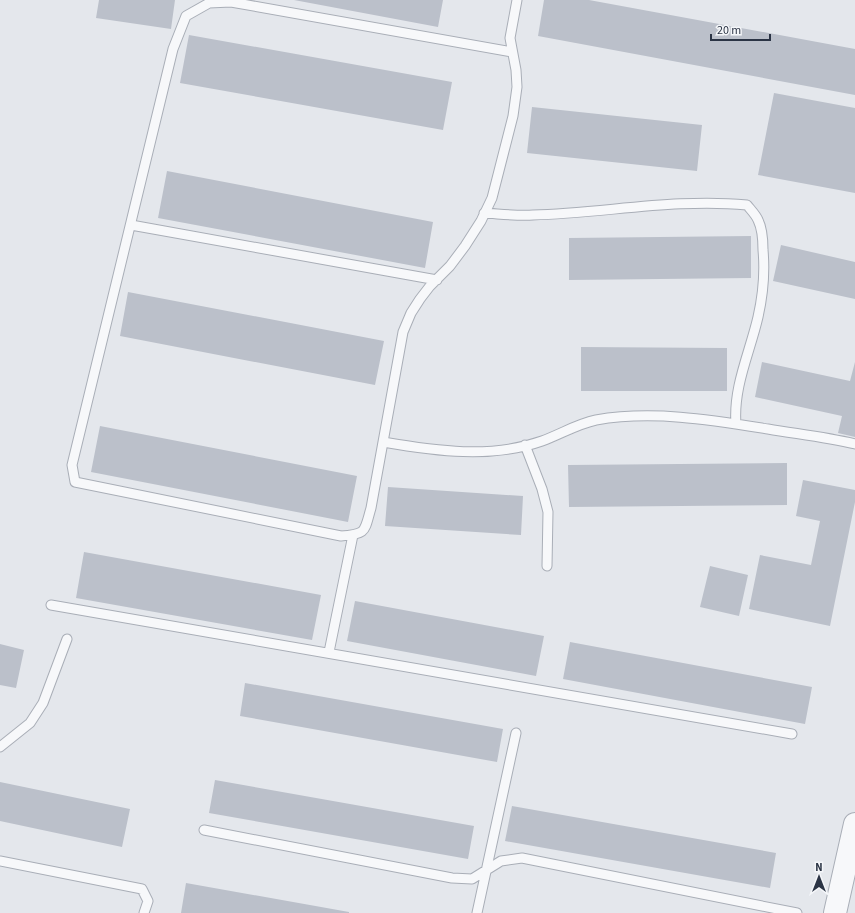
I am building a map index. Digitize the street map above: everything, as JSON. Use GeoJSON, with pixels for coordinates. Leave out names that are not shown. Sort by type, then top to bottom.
{"type":"FeatureCollection","features":[{"type":"Feature","properties":{"kind":"street"},"geometry":{"type":"LineString","coordinates":[[835,913],[855,824]]}},
{"type":"Feature","properties":{"kind":"lane"},"geometry":{"type":"LineString","coordinates":[[512,52],[231,2],[209,3],[186,16],[173,49],[72,465],[75,482],[341,536],[359,535],[366,528],[372,508],[404,332],[411,313],[436,280],[450,266],[465,246],[492,198],[513,116],[517,88],[516,70],[510,38],[517,0]]}},
{"type":"Feature","properties":{"kind":"lane"},"geometry":{"type":"LineString","coordinates":[[484,213],[533,215],[612,208],[722,203],[747,206],[758,220],[763,240],[763,291],[758,317],[741,378],[735,408],[736,424]]}},
{"type":"Feature","properties":{"kind":"lane"},"geometry":{"type":"LineString","coordinates":[[131,225],[436,280]]}},
{"type":"Feature","properties":{"kind":"lane"},"geometry":{"type":"LineString","coordinates":[[383,442],[420,448],[465,452],[507,450],[542,441],[567,429],[595,420],[632,417],[679,417],[736,424],[855,444]]}},
{"type":"Feature","properties":{"kind":"lane"},"geometry":{"type":"LineString","coordinates":[[525,445],[542,489],[548,512],[547,566]]}},
{"type":"Feature","properties":{"kind":"lane"},"geometry":{"type":"LineString","coordinates":[[329,652],[353,535]]}},
{"type":"Feature","properties":{"kind":"lane"},"geometry":{"type":"LineString","coordinates":[[51,605],[329,652],[792,734]]}},
{"type":"Feature","properties":{"kind":"lane"},"geometry":{"type":"LineString","coordinates":[[0,748],[30,723],[43,703],[67,639]]}},
{"type":"Feature","properties":{"kind":"lane"},"geometry":{"type":"LineString","coordinates":[[477,913],[516,733]]}},
{"type":"Feature","properties":{"kind":"lane"},"geometry":{"type":"LineString","coordinates":[[204,830],[452,878],[472,879],[501,861],[522,858],[797,913]]}},
{"type":"Feature","properties":{"kind":"lane"},"geometry":{"type":"LineString","coordinates":[[0,861],[142,889],[148,901],[144,913]]}},
{"type":"Feature","properties":{"kind":"building"},"geometry":{"type":"Polygon","coordinates":[[[99,0],[175,0],[171,29],[96,18],[99,0]]]}},
{"type":"Feature","properties":{"kind":"building"},"geometry":{"type":"Polygon","coordinates":[[[294,0],[443,0],[438,27],[294,0]]]}},
{"type":"Feature","properties":{"kind":"building"},"geometry":{"type":"Polygon","coordinates":[[[544,0],[589,0],[855,49],[855,95],[538,36],[544,0]]]}},
{"type":"Feature","properties":{"kind":"building"},"geometry":{"type":"Polygon","coordinates":[[[189,35],[452,82],[443,130],[180,83],[189,35]]]}},
{"type":"Feature","properties":{"kind":"building"},"geometry":{"type":"Polygon","coordinates":[[[774,93],[855,108],[855,193],[758,175],[774,93]]]}},
{"type":"Feature","properties":{"kind":"building"},"geometry":{"type":"Polygon","coordinates":[[[532,107],[702,125],[697,171],[527,153],[532,107]]]}},
{"type":"Feature","properties":{"kind":"building"},"geometry":{"type":"Polygon","coordinates":[[[167,171],[433,222],[425,268],[158,218],[167,171]]]}},
{"type":"Feature","properties":{"kind":"building"},"geometry":{"type":"Polygon","coordinates":[[[751,236],[751,278],[569,280],[569,238],[751,236]]]}},
{"type":"Feature","properties":{"kind":"building"},"geometry":{"type":"Polygon","coordinates":[[[781,245],[855,262],[855,299],[773,281],[781,245]]]}},
{"type":"Feature","properties":{"kind":"building"},"geometry":{"type":"Polygon","coordinates":[[[128,292],[384,341],[375,385],[120,336],[128,292]]]}},
{"type":"Feature","properties":{"kind":"building"},"geometry":{"type":"Polygon","coordinates":[[[581,347],[727,348],[727,391],[581,391],[581,347]]]}},
{"type":"Feature","properties":{"kind":"building"},"geometry":{"type":"Polygon","coordinates":[[[762,362],[850,381],[855,362],[855,437],[838,433],[842,416],[755,397],[762,362]]]}},
{"type":"Feature","properties":{"kind":"building"},"geometry":{"type":"Polygon","coordinates":[[[100,426],[357,476],[348,522],[91,472],[100,426]]]}},
{"type":"Feature","properties":{"kind":"building"},"geometry":{"type":"Polygon","coordinates":[[[787,463],[787,505],[569,507],[568,465],[787,463]]]}},
{"type":"Feature","properties":{"kind":"building"},"geometry":{"type":"Polygon","coordinates":[[[803,480],[855,490],[855,502],[830,626],[749,609],[760,555],[811,565],[820,521],[796,516],[803,480]]]}},
{"type":"Feature","properties":{"kind":"building"},"geometry":{"type":"Polygon","coordinates":[[[388,487],[523,496],[521,535],[385,526],[388,487]]]}},
{"type":"Feature","properties":{"kind":"building"},"geometry":{"type":"Polygon","coordinates":[[[84,552],[321,595],[312,640],[76,598],[84,552]]]}},
{"type":"Feature","properties":{"kind":"building"},"geometry":{"type":"Polygon","coordinates":[[[710,566],[748,575],[739,616],[700,607],[710,566]]]}},
{"type":"Feature","properties":{"kind":"building"},"geometry":{"type":"Polygon","coordinates":[[[355,601],[544,636],[536,676],[347,641],[355,601]]]}},
{"type":"Feature","properties":{"kind":"building"},"geometry":{"type":"Polygon","coordinates":[[[570,642],[812,687],[805,724],[563,679],[570,642]]]}},
{"type":"Feature","properties":{"kind":"building"},"geometry":{"type":"Polygon","coordinates":[[[0,644],[24,650],[16,688],[0,685],[0,644]]]}},
{"type":"Feature","properties":{"kind":"building"},"geometry":{"type":"Polygon","coordinates":[[[245,683],[503,729],[497,762],[240,716],[245,683]]]}},
{"type":"Feature","properties":{"kind":"building"},"geometry":{"type":"Polygon","coordinates":[[[215,780],[474,826],[468,859],[209,813],[215,780]]]}},
{"type":"Feature","properties":{"kind":"building"},"geometry":{"type":"Polygon","coordinates":[[[0,782],[130,809],[122,847],[0,821],[0,782]]]}},
{"type":"Feature","properties":{"kind":"building"},"geometry":{"type":"Polygon","coordinates":[[[512,806],[776,853],[770,888],[505,841],[512,806]]]}},
{"type":"Feature","properties":{"kind":"building"},"geometry":{"type":"Polygon","coordinates":[[[186,883],[349,912],[349,913],[181,913],[186,883]]]}}]}
